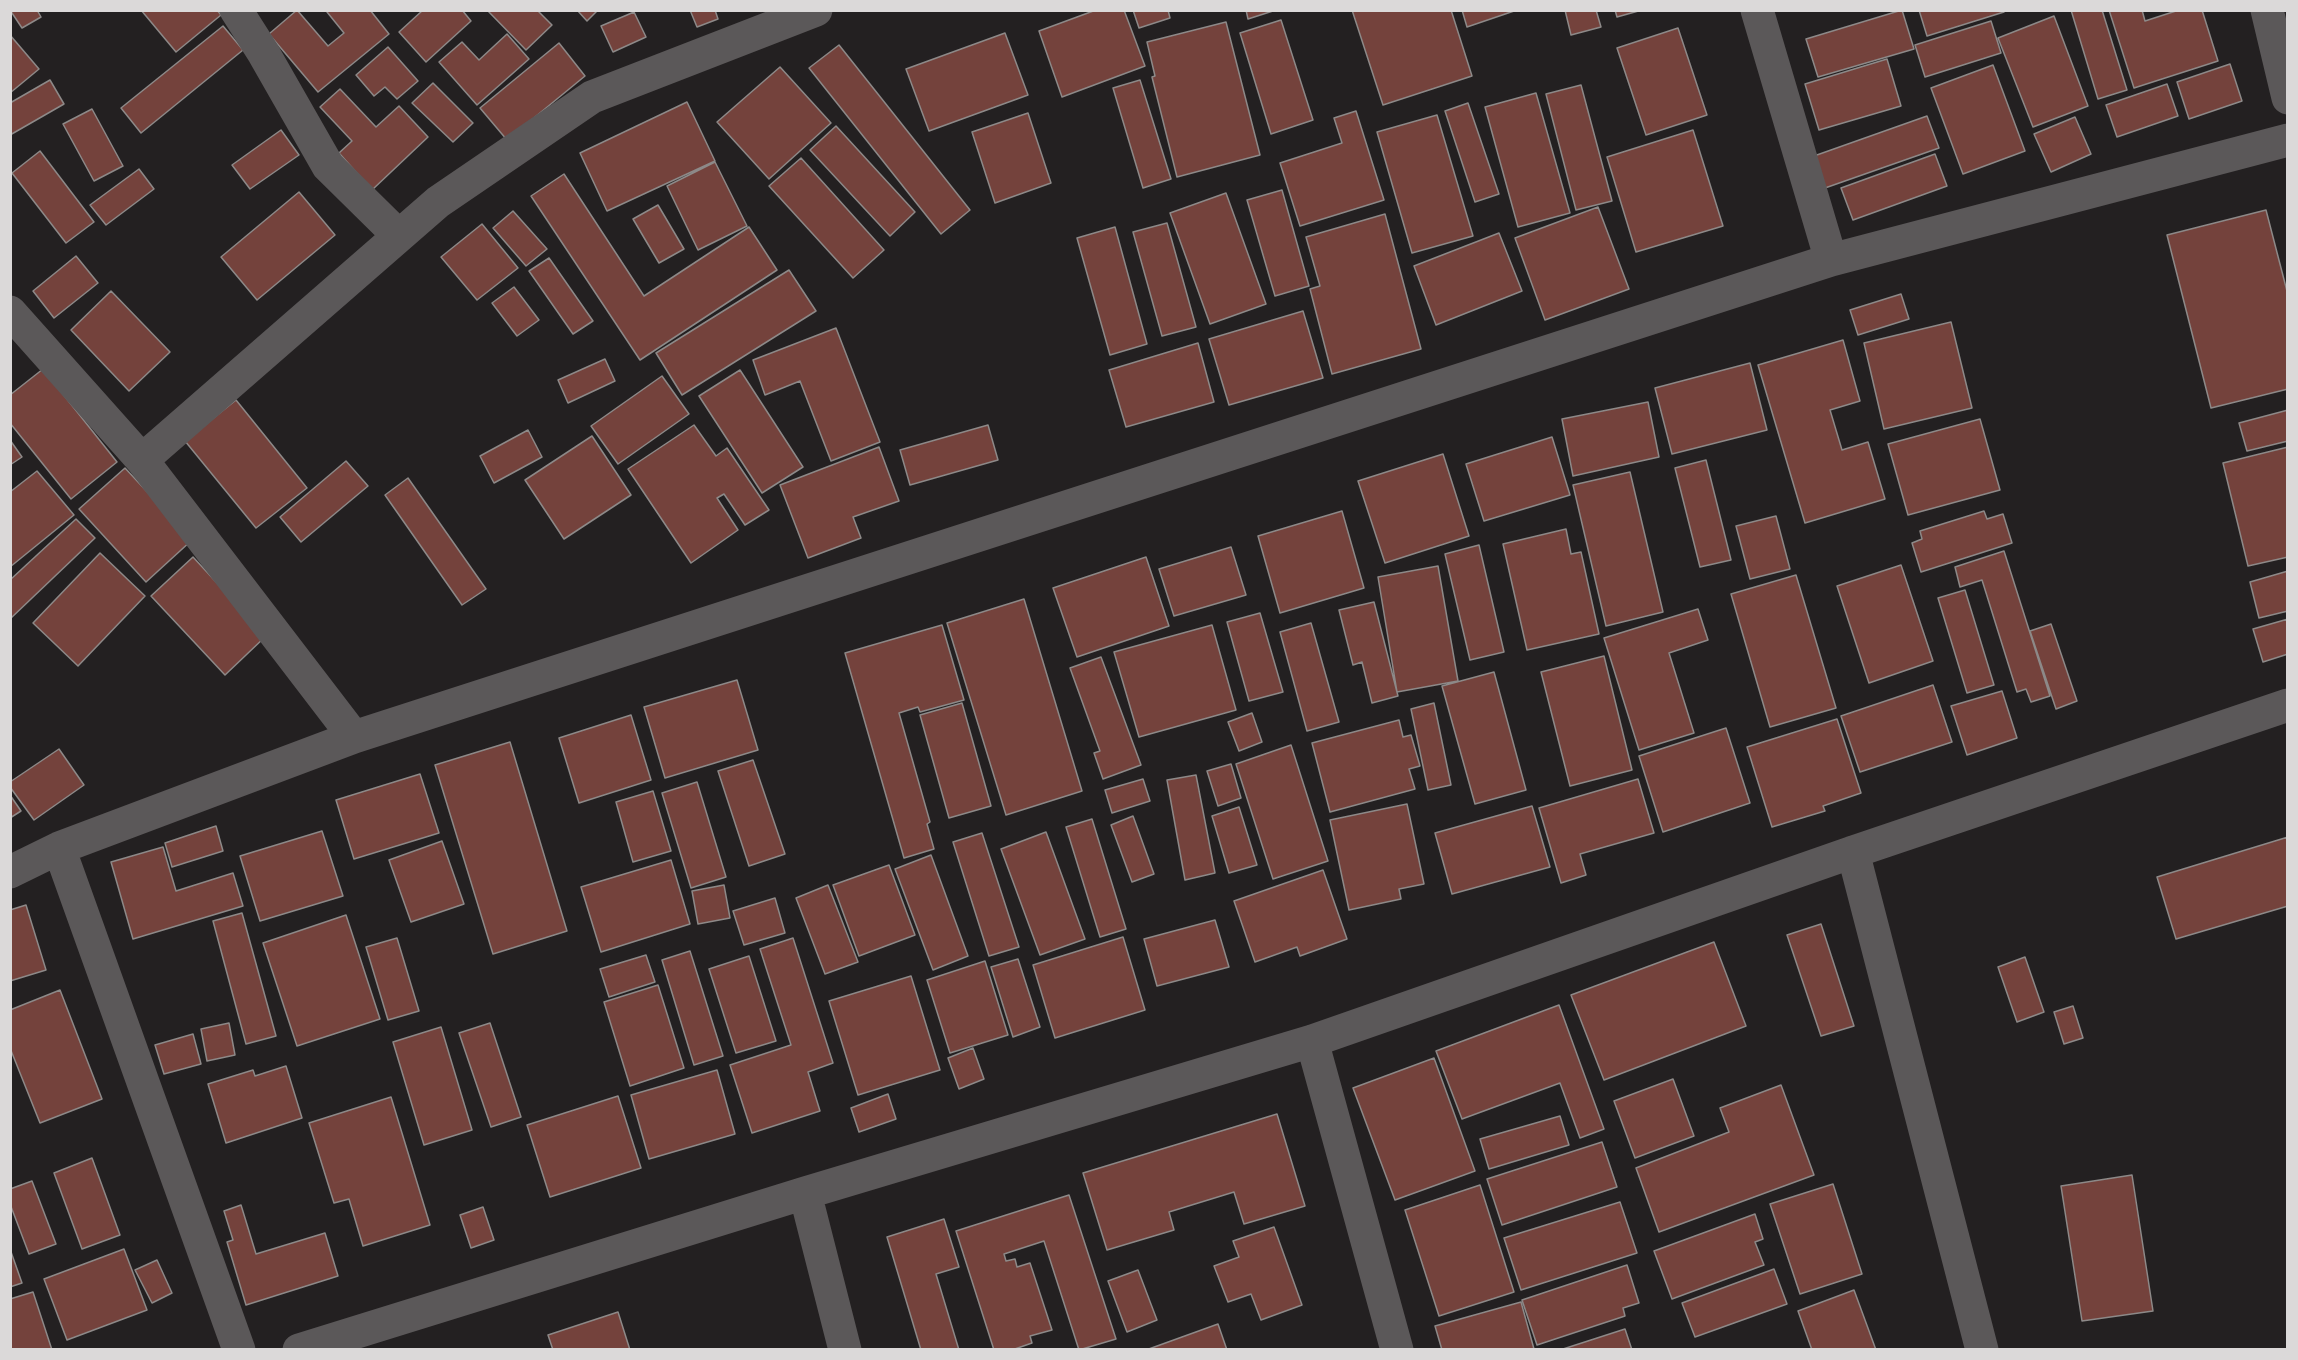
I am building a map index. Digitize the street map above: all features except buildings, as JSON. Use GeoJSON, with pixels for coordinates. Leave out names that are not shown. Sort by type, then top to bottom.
{"type":"FeatureCollection","features":[{"type":"Feature","properties":{"kind":"street"},"geometry":{"type":"LineString","coordinates":[[236,10],[328,166],[399,236]]}},
{"type":"Feature","properties":{"kind":"street"},"geometry":{"type":"LineString","coordinates":[[142,460],[438,202],[592,97],[752,22],[816,10]]}},
{"type":"Feature","properties":{"kind":"street"},"geometry":{"type":"LineString","coordinates":[[1757,10],[1831,260]]}},
{"type":"Feature","properties":{"kind":"street"},"geometry":{"type":"LineString","coordinates":[[2267,10],[2288,98]]}},
{"type":"Feature","properties":{"kind":"street"},"geometry":{"type":"LineString","coordinates":[[10,872],[58,848],[354,737],[1831,260],[2288,140]]}},
{"type":"Feature","properties":{"kind":"street"},"geometry":{"type":"LineString","coordinates":[[10,312],[142,460],[354,737]]}},
{"type":"Feature","properties":{"kind":"street"},"geometry":{"type":"LineString","coordinates":[[299,1350],[805,1193],[1312,1041],[1854,852],[2288,705]]}},
{"type":"Feature","properties":{"kind":"street"},"geometry":{"type":"LineString","coordinates":[[58,848],[239,1350]]}},
{"type":"Feature","properties":{"kind":"street"},"geometry":{"type":"LineString","coordinates":[[1854,852],[1982,1350]]}},
{"type":"Feature","properties":{"kind":"street"},"geometry":{"type":"LineString","coordinates":[[1312,1041],[1397,1350]]}},
{"type":"Feature","properties":{"kind":"street"},"geometry":{"type":"LineString","coordinates":[[805,1193],[845,1350]]}}]}
